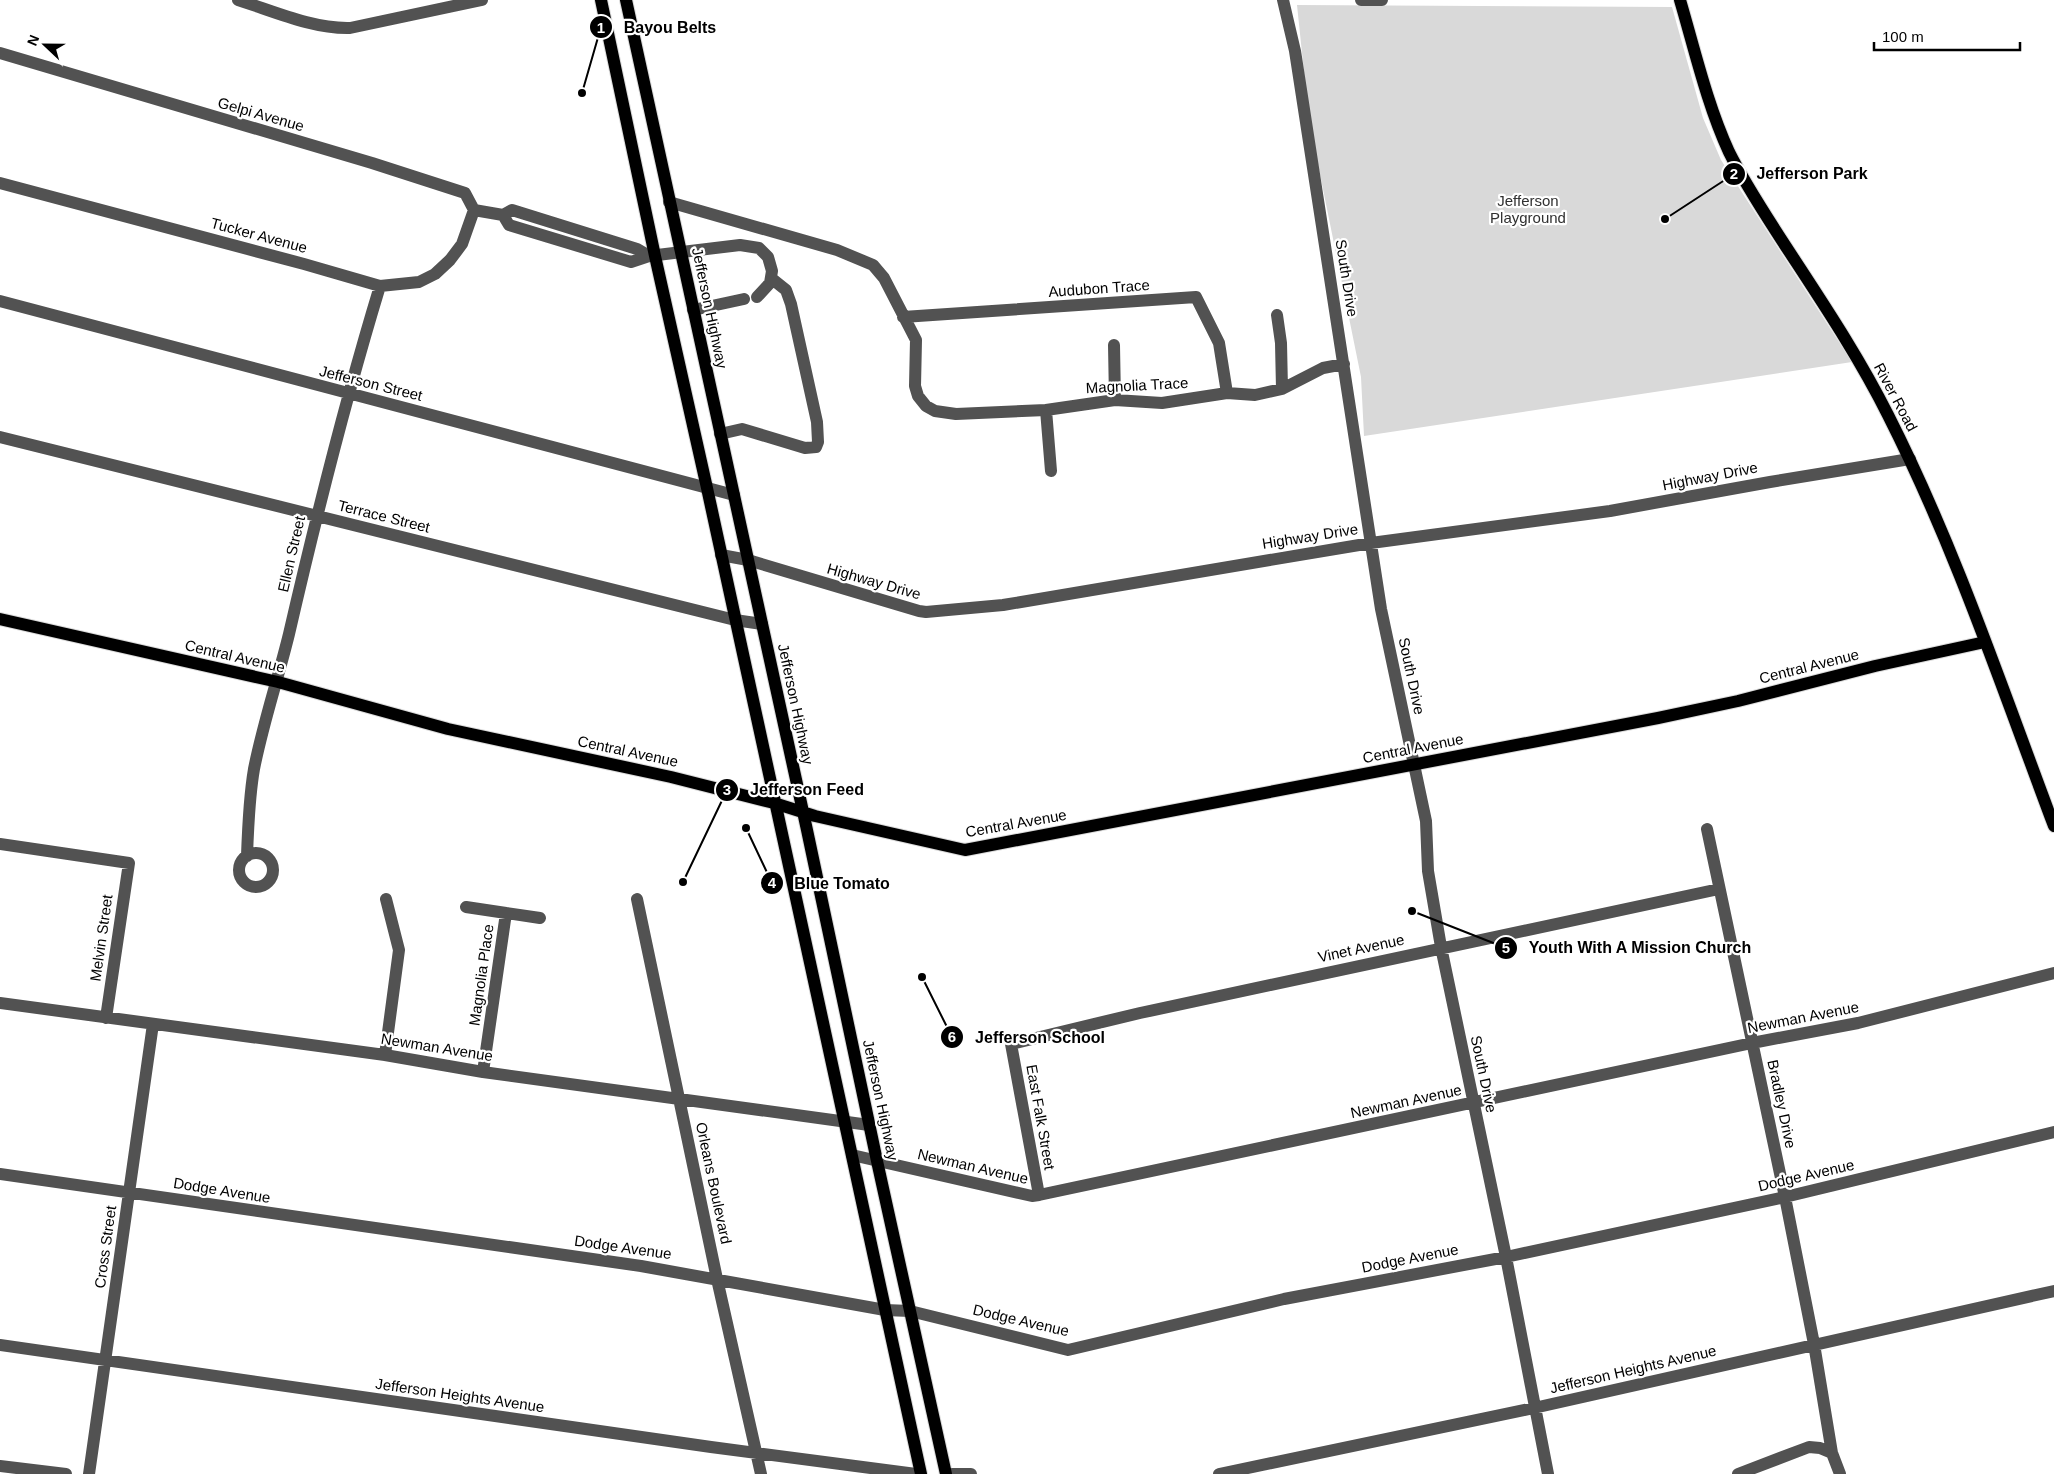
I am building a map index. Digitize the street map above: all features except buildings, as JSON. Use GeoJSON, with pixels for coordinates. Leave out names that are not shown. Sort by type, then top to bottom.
{"type":"FeatureCollection","features":[{"type":"Feature","properties":{"kind":"main road"},"geometry":{"type":"LineString","coordinates":[[601,0],[652,256],[707,488],[921,1474]]}},
{"type":"Feature","properties":{"kind":"main road","name":"Jefferson Highway"},"geometry":{"type":"LineString","coordinates":[[626,0],[946,1474]]}},
{"type":"Feature","properties":{"kind":"main road","name":"River Road"},"geometry":{"type":"LineString","coordinates":[[1680,0],[1713,112],[1730,153],[1751,192],[1853,352],[1888,413],[1931,504],[1986,642],[2054,826]]}},
{"type":"Feature","properties":{"kind":"main road","name":"Central Avenue"},"geometry":{"type":"LineString","coordinates":[[0,619],[278,682],[448,729],[672,777],[802,812],[965,850],[1738,701],[1875,666],[1986,642]]}},
{"type":"Feature","properties":{"kind":"street"},"geometry":{"type":"LineString","coordinates":[[238,0],[315,24],[350,28],[482,0]]}},
{"type":"Feature","properties":{"kind":"street","name":"South Drive"},"geometry":{"type":"LineString","coordinates":[[1283,0],[1295,51],[1381,610],[1426,821],[1428,871],[1441,947],[1506,1257],[1548,1474]]}},
{"type":"Feature","properties":{"kind":"street"},"geometry":{"type":"LineString","coordinates":[[1361,0],[1382,0]]}},
{"type":"Feature","properties":{"kind":"street","name":"Gelpi Avenue"},"geometry":{"type":"LineString","coordinates":[[0,53],[372,163],[465,193],[474,210]]}},
{"type":"Feature","properties":{"kind":"street","name":"Tucker Avenue"},"geometry":{"type":"LineString","coordinates":[[0,183],[380,286],[419,282],[435,274],[450,260],[462,244],[474,210]]}},
{"type":"Feature","properties":{"kind":"street"},"geometry":{"type":"LineString","coordinates":[[669,202],[837,250],[873,264],[884,278],[916,340],[915,386],[918,396],[926,406],[935,412],[956,414],[1046,410],[1051,471]]}},
{"type":"Feature","properties":{"kind":"street"},"geometry":{"type":"LineString","coordinates":[[474,210],[503,215],[512,210],[637,249],[652,256],[740,245],[759,248],[768,257],[772,271],[770,283],[751,298],[693,310]]}},
{"type":"Feature","properties":{"kind":"street"},"geometry":{"type":"LineString","coordinates":[[720,434],[742,429],[805,448],[816,447],[818,442],[817,422],[799,336],[786,290],[781,284],[771,278]]}},
{"type":"Feature","properties":{"kind":"street","name":"Ellen Street"},"geometry":{"type":"LineString","coordinates":[[246,856],[249,804],[254,770],[266,719],[278,682],[316,516],[348,393],[380,286]]}},
{"type":"Feature","properties":{"kind":"street","name":"Audubon Trace"},"geometry":{"type":"LineString","coordinates":[[903,317],[1196,297],[1219,343],[1227,393]]}},
{"type":"Feature","properties":{"kind":"street","name":"Jefferson Street"},"geometry":{"type":"LineString","coordinates":[[0,301],[734,496]]}},
{"type":"Feature","properties":{"kind":"street"},"geometry":{"type":"LineString","coordinates":[[1277,315],[1281,343],[1282,389]]}},
{"type":"Feature","properties":{"kind":"street"},"geometry":{"type":"LineString","coordinates":[[1114,345],[1115,400]]}},
{"type":"Feature","properties":{"kind":"street","name":"Magnolia Trace"},"geometry":{"type":"LineString","coordinates":[[1046,410],[1115,400],[1162,403],[1227,393],[1255,395],[1282,389],[1323,368],[1344,364]]}},
{"type":"Feature","properties":{"kind":"street","name":"Terrace Street"},"geometry":{"type":"LineString","coordinates":[[0,438],[735,620],[762,624]]}},
{"type":"Feature","properties":{"kind":"street","name":"Highway Drive"},"geometry":{"type":"LineString","coordinates":[[721,555],[748,560],[926,612],[1003,605],[1371,542],[1610,512],[1770,482],[1910,459]]}},
{"type":"Feature","properties":{"kind":"street","name":"Bradley Drive"},"geometry":{"type":"LineString","coordinates":[[1707,829],[1785,1197],[1814,1344],[1832,1453],[1840,1474]]}},
{"type":"Feature","properties":{"kind":"street","name":"Melvin Street"},"geometry":{"type":"LineString","coordinates":[[0,844],[128,863],[106,1018]]}},
{"type":"Feature","properties":{"kind":"street","name":"Vinet Avenue"},"geometry":{"type":"LineString","coordinates":[[1011,1044],[1140,1013],[1441,947],[1719,889]]}},
{"type":"Feature","properties":{"kind":"street"},"geometry":{"type":"LineString","coordinates":[[385,1055],[399,950],[386,899]]}},
{"type":"Feature","properties":{"kind":"street","name":"Orleans Boulevard"},"geometry":{"type":"LineString","coordinates":[[637,899],[717,1279],[761,1474]]}},
{"type":"Feature","properties":{"kind":"street","name":"Magnolia Place"},"geometry":{"type":"LineString","coordinates":[[466,907],[540,918]]}},
{"type":"Feature","properties":{"kind":"street","name":"Magnolia Place"},"geometry":{"type":"LineString","coordinates":[[483,1072],[506,913]]}},
{"type":"Feature","properties":{"kind":"street","name":"Newman Avenue"},"geometry":{"type":"LineString","coordinates":[[852,1155],[1032,1196],[1039,1195],[1752,1043],[1858,1023],[2054,973]]}},
{"type":"Feature","properties":{"kind":"street","name":"Newman Avenue"},"geometry":{"type":"LineString","coordinates":[[0,1004],[385,1055],[483,1072],[869,1125]]}},
{"type":"Feature","properties":{"kind":"street","name":"Cross Street"},"geometry":{"type":"LineString","coordinates":[[89,1474],[153,1024]]}},
{"type":"Feature","properties":{"kind":"street","name":"East Falk Street"},"geometry":{"type":"LineString","coordinates":[[1011,1044],[1039,1195]]}},
{"type":"Feature","properties":{"kind":"street","name":"Dodge Avenue"},"geometry":{"type":"LineString","coordinates":[[0,1174],[296,1218],[641,1266],[885,1310],[910,1311],[1068,1350],[1284,1299],[1506,1257],[1785,1197],[2054,1132]]}},
{"type":"Feature","properties":{"kind":"street","name":"Jefferson Heights Avenue"},"geometry":{"type":"LineString","coordinates":[[1219,1474],[1534,1408],[2054,1291]]}},
{"type":"Feature","properties":{"kind":"street","name":"Jefferson Heights Avenue"},"geometry":{"type":"LineString","coordinates":[[0,1345],[756,1453],[916,1474]]}},
{"type":"Feature","properties":{"kind":"street"},"geometry":{"type":"LineString","coordinates":[[1738,1474],[1809,1447],[1820,1448],[1832,1453]]}},
{"type":"Feature","properties":{"kind":"street"},"geometry":{"type":"LineString","coordinates":[[0,1466],[66,1474]]}},
{"type":"Feature","properties":{"kind":"street"},"geometry":{"type":"LineString","coordinates":[[952,1474],[971,1474]]}},
{"type":"Feature","properties":{"kind":"green space","name":"Jefferson Playground"},"geometry":{"type":"Polygon","coordinates":[[[1297,5],[1672,7],[1703,118],[1721,160],[1852,362],[1364,436],[1361,377],[1309,120],[1297,5]]]}},
{"type":"Feature","properties":{"kind":"place","name":"Bayou Belts"},"geometry":{"type":"Point","coordinates":[582,93]}},
{"type":"Feature","properties":{"kind":"place","name":"Jefferson Park"},"geometry":{"type":"Point","coordinates":[1665,219]}},
{"type":"Feature","properties":{"kind":"place","name":"Blue Tomato"},"geometry":{"type":"Point","coordinates":[746,828]}},
{"type":"Feature","properties":{"kind":"place","name":"Jefferson Feed"},"geometry":{"type":"Point","coordinates":[683,882]}},
{"type":"Feature","properties":{"kind":"place","name":"Youth With A Mission Church"},"geometry":{"type":"Point","coordinates":[1412,911]}},
{"type":"Feature","properties":{"kind":"place","name":"Jefferson School"},"geometry":{"type":"Point","coordinates":[922,977]}}]}
